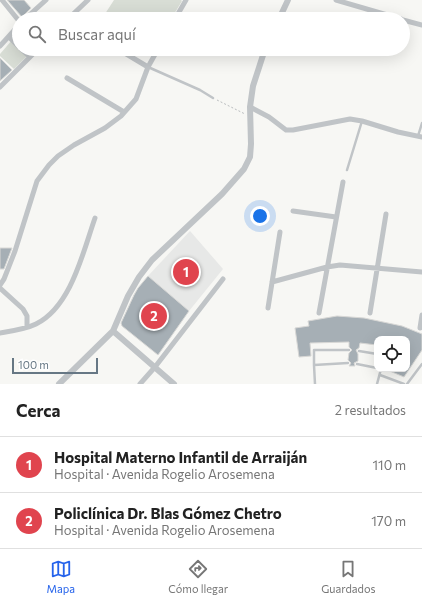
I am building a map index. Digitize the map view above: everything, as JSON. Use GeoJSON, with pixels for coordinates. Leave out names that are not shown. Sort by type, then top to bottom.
{"type":"FeatureCollection","features":[{"type":"Feature","properties":{"kind":"street"},"geometry":{"type":"LineString","coordinates":[[33,12],[46,0]]}},
{"type":"Feature","properties":{"kind":"street"},"geometry":{"type":"LineString","coordinates":[[75,12],[88,0]]}},
{"type":"Feature","properties":{"kind":"street"},"geometry":{"type":"LineString","coordinates":[[179,12],[186,0]]}},
{"type":"Feature","properties":{"kind":"street"},"geometry":{"type":"LineString","coordinates":[[282,12],[288,0]]}},
{"type":"Feature","properties":{"kind":"street"},"geometry":{"type":"LineString","coordinates":[[336,0],[378,12]]}},
{"type":"Feature","properties":{"kind":"street"},"geometry":{"type":"LineString","coordinates":[[2,2],[12,13]]}},
{"type":"Feature","properties":{"kind":"street"},"geometry":{"type":"LineString","coordinates":[[410,21],[422,25]]}},
{"type":"Feature","properties":{"kind":"street"},"geometry":{"type":"LineString","coordinates":[[0,46],[12,33]]}},
{"type":"Feature","properties":{"kind":"street"},"geometry":{"type":"LineString","coordinates":[[8,37],[12,41]]}},
{"type":"Feature","properties":{"kind":"street"},"geometry":{"type":"LineString","coordinates":[[130,56],[148,67]]}},
{"type":"Feature","properties":{"kind":"street"},"geometry":{"type":"LineString","coordinates":[[27,327],[27,316],[24,309],[0,286],[14,251],[37,180],[49,164],[58,156],[74,144],[105,128],[124,112],[136,99],[148,67],[154,56]]}},
{"type":"Feature","properties":{"kind":"street"},"geometry":{"type":"LineString","coordinates":[[59,384],[113,331],[128,296],[139,277],[152,260],[222,194],[244,169],[250,157],[252,144],[250,107],[253,86],[264,56]]}},
{"type":"Feature","properties":{"kind":"street"},"geometry":{"type":"LineString","coordinates":[[0,88],[30,57]]}},
{"type":"Feature","properties":{"kind":"street"},"geometry":{"type":"LineString","coordinates":[[67,78],[124,112]]}},
{"type":"Feature","properties":{"kind":"street"},"geometry":{"type":"LineString","coordinates":[[250,107],[269,117],[286,130],[350,120],[362,121],[398,132],[420,136]]}},
{"type":"Feature","properties":{"kind":"street"},"geometry":{"type":"LineString","coordinates":[[319,313],[343,182]]}},
{"type":"Feature","properties":{"kind":"street"},"geometry":{"type":"LineString","coordinates":[[293,211],[336,217]]}},
{"type":"Feature","properties":{"kind":"street"},"geometry":{"type":"LineString","coordinates":[[370,313],[386,214]]}},
{"type":"Feature","properties":{"kind":"street"},"geometry":{"type":"LineString","coordinates":[[0,333],[35,325],[50,315],[64,297],[72,283],[95,218]]}},
{"type":"Feature","properties":{"kind":"street"},"geometry":{"type":"LineString","coordinates":[[268,308],[280,232]]}},
{"type":"Feature","properties":{"kind":"street"},"geometry":{"type":"LineString","coordinates":[[272,282],[327,267],[340,265],[422,272]]}},
{"type":"Feature","properties":{"kind":"street"},"geometry":{"type":"LineString","coordinates":[[140,384],[155,367],[223,279]]}},
{"type":"Feature","properties":{"kind":"street"},"geometry":{"type":"LineString","coordinates":[[420,328],[422,315]]}},
{"type":"Feature","properties":{"kind":"street"},"geometry":{"type":"LineString","coordinates":[[113,331],[174,384]]}},
{"type":"Feature","properties":{"kind":"lane"},"geometry":{"type":"LineString","coordinates":[[148,67],[200,90],[213,98]]}},
{"type":"Feature","properties":{"kind":"lane"},"geometry":{"type":"LineString","coordinates":[[347,170],[362,121]]}},
{"type":"Feature","properties":{"kind":"lane"},"geometry":{"type":"LineString","coordinates":[[420,136],[422,123]]}},
{"type":"Feature","properties":{"kind":"lane"},"geometry":{"type":"LineString","coordinates":[[315,384],[314,350],[349,350]]}},
{"type":"Feature","properties":{"kind":"lane"},"geometry":{"type":"LineString","coordinates":[[359,351],[374,354]]}},
{"type":"Feature","properties":{"kind":"lane"},"geometry":{"type":"LineString","coordinates":[[314,365],[348,363]]}},
{"type":"Feature","properties":{"kind":"lane"},"geometry":{"type":"LineString","coordinates":[[357,364],[374,367]]}},
{"type":"Feature","properties":{"kind":"lane"},"geometry":{"type":"LineString","coordinates":[[407,384],[422,364]]}},
{"type":"Feature","properties":{"kind":"lane"},"geometry":{"type":"LineString","coordinates":[[377,384],[380,374],[404,384]]}},
{"type":"Feature","properties":{"kind":"path"},"geometry":{"type":"LineString","coordinates":[[213,98],[250,117]]}},
{"type":"Feature","properties":{"kind":"shaded area"},"geometry":{"type":"Polygon","coordinates":[[[114,0],[182,1],[175,12],[106,12],[114,0]]]}},
{"type":"Feature","properties":{"kind":"shaded area"},"geometry":{"type":"Polygon","coordinates":[[[12,40],[12,56],[27,56],[14,69],[0,56],[0,54],[12,40]]]}},
{"type":"Feature","properties":{"kind":"shaded area"},"geometry":{"type":"Polygon","coordinates":[[[190,231],[223,269],[189,311],[148,276],[190,231]]]}},
{"type":"Feature","properties":{"kind":"building"},"geometry":{"type":"Polygon","coordinates":[[[7,0],[24,0],[31,8],[27,12],[18,12],[7,0]]]}},
{"type":"Feature","properties":{"kind":"building"},"geometry":{"type":"Polygon","coordinates":[[[0,58],[12,70],[0,81],[0,58]]]}},
{"type":"Feature","properties":{"kind":"building"},"geometry":{"type":"Polygon","coordinates":[[[0,248],[12,248],[4,269],[0,269],[0,248]]]}},
{"type":"Feature","properties":{"kind":"building"},"geometry":{"type":"Polygon","coordinates":[[[148,276],[189,311],[158,355],[122,326],[121,323],[138,288],[148,276]]]}},
{"type":"Feature","properties":{"kind":"building"},"geometry":{"type":"Polygon","coordinates":[[[337,316],[364,318],[402,326],[422,334],[422,350],[410,368],[410,336],[374,336],[374,345],[360,343],[359,348],[356,350],[358,354],[358,361],[354,363],[355,366],[349,366],[351,363],[348,360],[349,353],[352,350],[349,347],[349,342],[310,343],[311,356],[299,357],[295,328],[309,326],[308,321],[337,316]]]}},
{"type":"Feature","properties":{"kind":"building"},"geometry":{"type":"Polygon","coordinates":[[[392,372],[407,372],[404,377],[392,372]]]}},
{"type":"Feature","properties":{"kind":"place","name":"Hospital Materno Infantil de Arraiján"},"geometry":{"type":"Point","coordinates":[186,272]}},
{"type":"Feature","properties":{"kind":"place","name":"Policlínica Dr. Blas Gómez Chetro"},"geometry":{"type":"Point","coordinates":[154,316]}}]}
